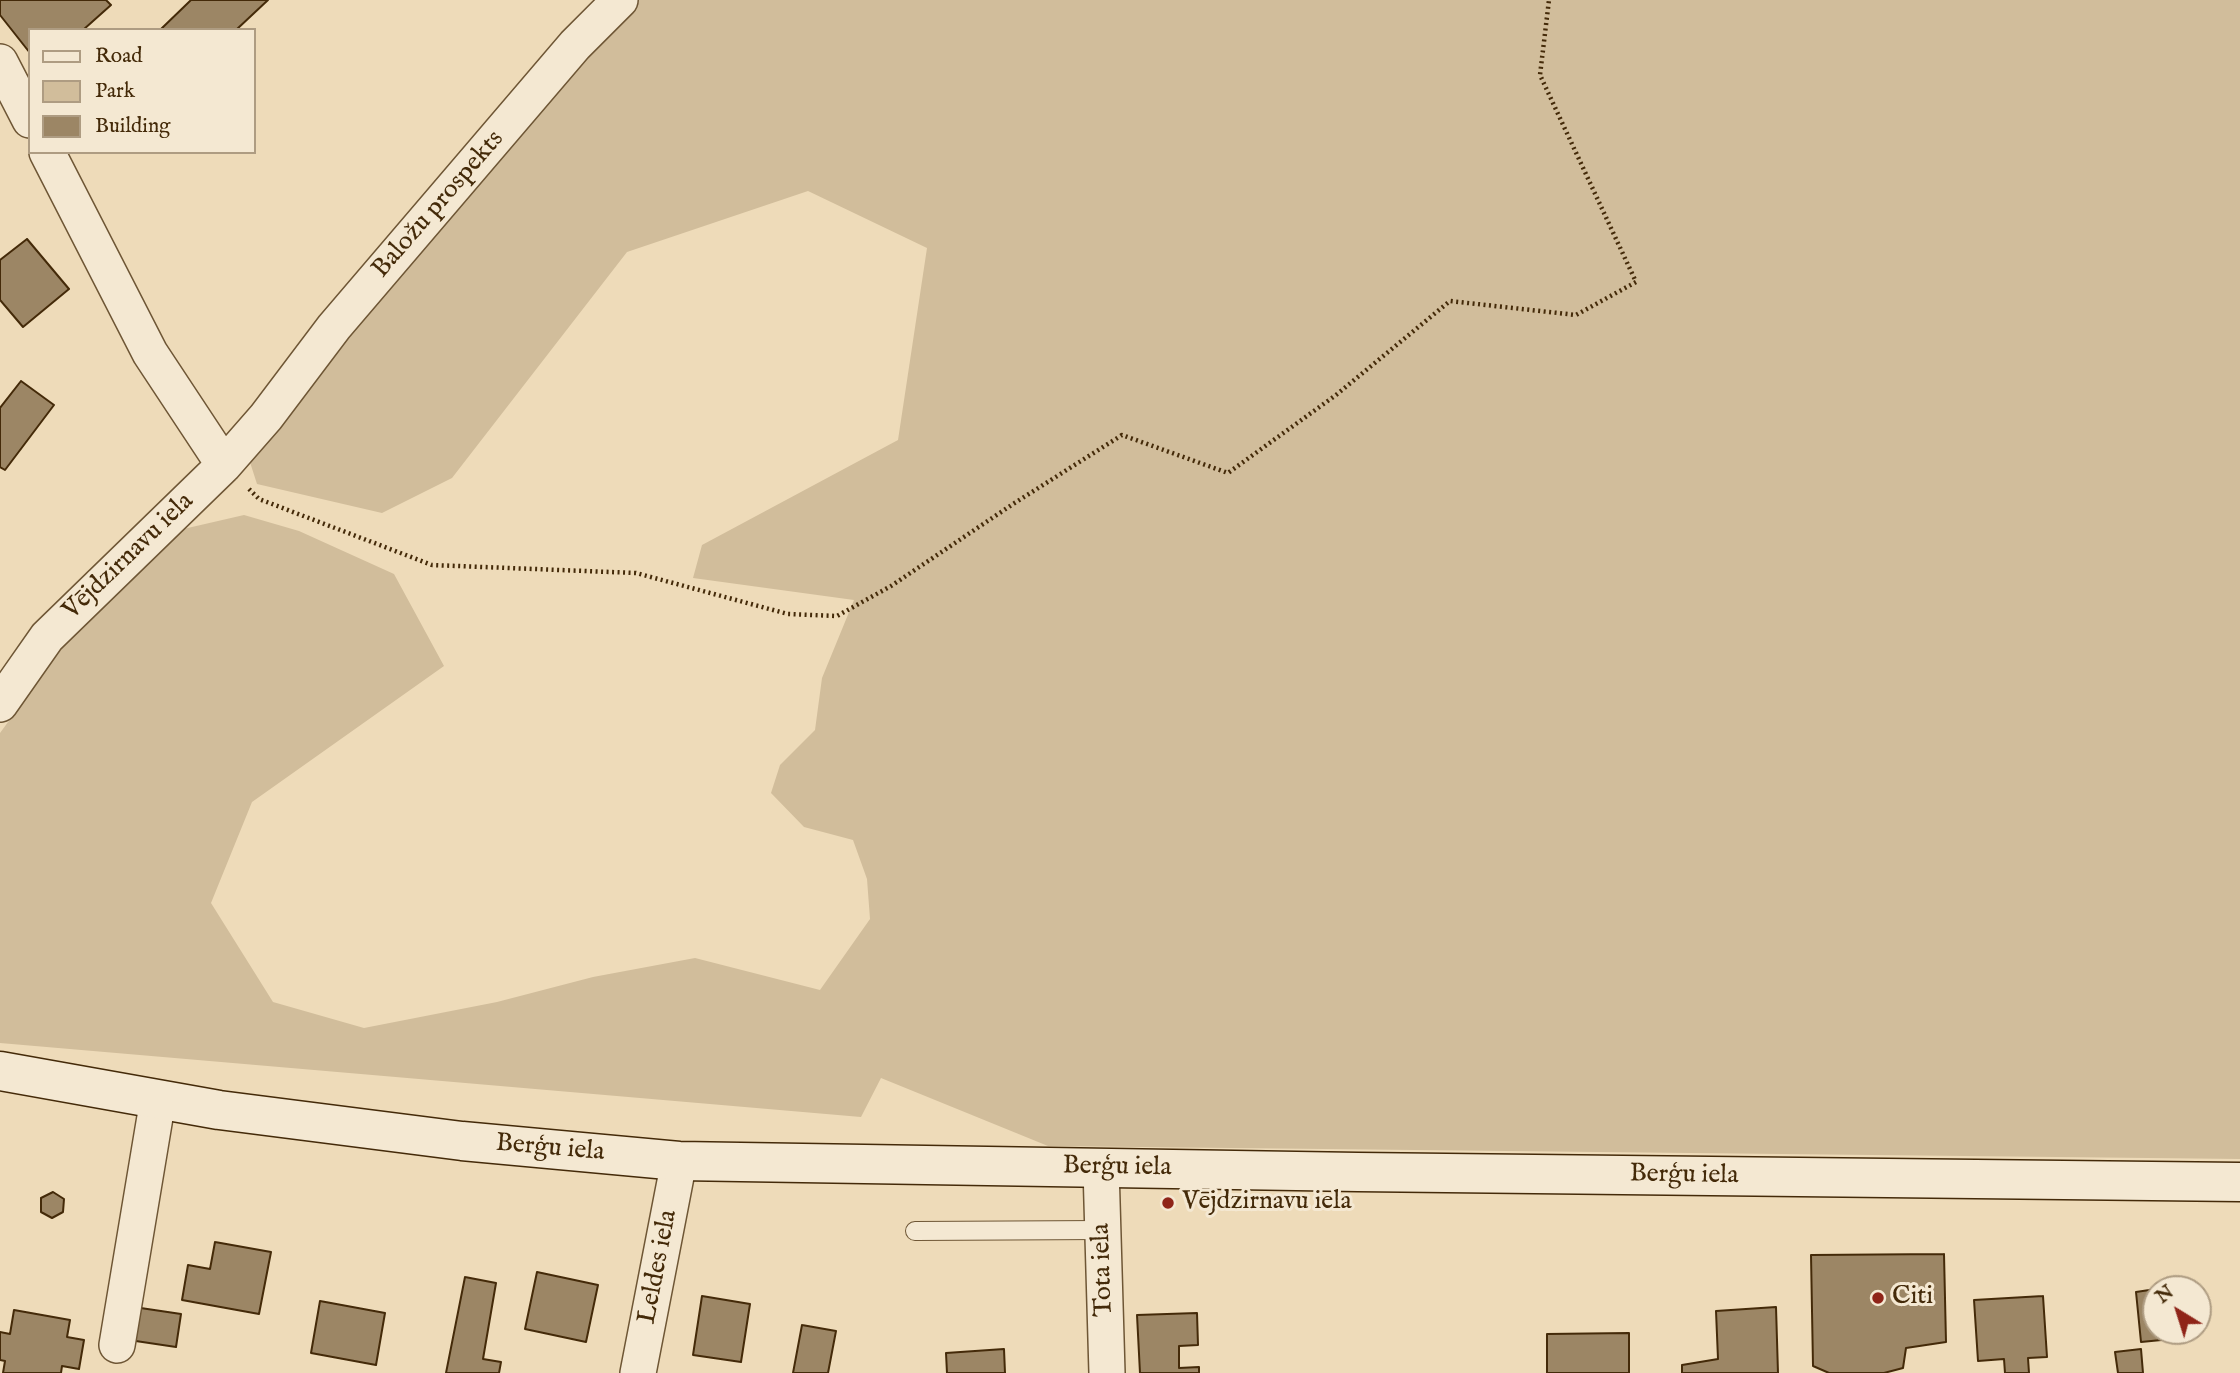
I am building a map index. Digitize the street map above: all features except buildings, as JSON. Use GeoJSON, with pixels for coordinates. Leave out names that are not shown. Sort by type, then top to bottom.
{"type":"FeatureCollection","features":[{"type":"Feature","properties":{"kind":"main road","name":"Berģu iela"},"geometry":{"type":"LineString","coordinates":[[0,1071],[219,1110],[462,1141],[679,1161],[2240,1182]]}},
{"type":"Feature","properties":{"kind":"street","name":"Baložu prospekts"},"geometry":{"type":"LineString","coordinates":[[267,417],[334,327],[575,44],[620,0]]}},
{"type":"Feature","properties":{"kind":"street"},"geometry":{"type":"LineString","coordinates":[[0,62],[28,116]]}},
{"type":"Feature","properties":{"kind":"street"},"geometry":{"type":"LineString","coordinates":[[48,154],[150,353],[224,465]]}},
{"type":"Feature","properties":{"kind":"street","name":"Vējdzirnavu iela"},"geometry":{"type":"LineString","coordinates":[[0,704],[47,637],[224,465],[267,417]]}},
{"type":"Feature","properties":{"kind":"street"},"geometry":{"type":"LineString","coordinates":[[117,1345],[158,1099]]}},
{"type":"Feature","properties":{"kind":"street","name":"Leldes iela"},"geometry":{"type":"LineString","coordinates":[[638,1373],[679,1161]]}},
{"type":"Feature","properties":{"kind":"street","name":"Tota iela"},"geometry":{"type":"LineString","coordinates":[[1101,1168],[1107,1373]]}},
{"type":"Feature","properties":{"kind":"lane"},"geometry":{"type":"LineString","coordinates":[[915,1231],[1102,1230]]}},
{"type":"Feature","properties":{"kind":"path"},"geometry":{"type":"LineString","coordinates":[[224,465],[259,499],[432,565],[636,573],[788,614],[837,615],[891,586],[1013,503],[1122,435],[1228,473],[1336,395],[1450,301],[1576,315],[1636,282],[1540,75],[1549,0]]}},
{"type":"Feature","properties":{"kind":"green space"},"geometry":{"type":"Polygon","coordinates":[[[639,0],[2240,0],[2240,1159],[1048,1146],[881,1078],[861,1117],[0,1043],[0,733],[95,603],[179,530],[244,515],[299,531],[394,574],[444,666],[252,802],[211,903],[273,1002],[364,1028],[497,1002],[593,977],[695,958],[820,990],[870,919],[867,879],[853,840],[804,827],[771,793],[780,765],[815,730],[822,678],[854,600],[693,578],[702,545],[898,440],[927,248],[808,191],[627,252],[452,478],[382,513],[257,484],[248,456],[433,223],[639,0]]]}},
{"type":"Feature","properties":{"kind":"place","name":"Vējdzirnavu iela"},"geometry":{"type":"Point","coordinates":[1168,1203]}},
{"type":"Feature","properties":{"kind":"place","name":"Citi"},"geometry":{"type":"Point","coordinates":[1878,1298]}}]}
